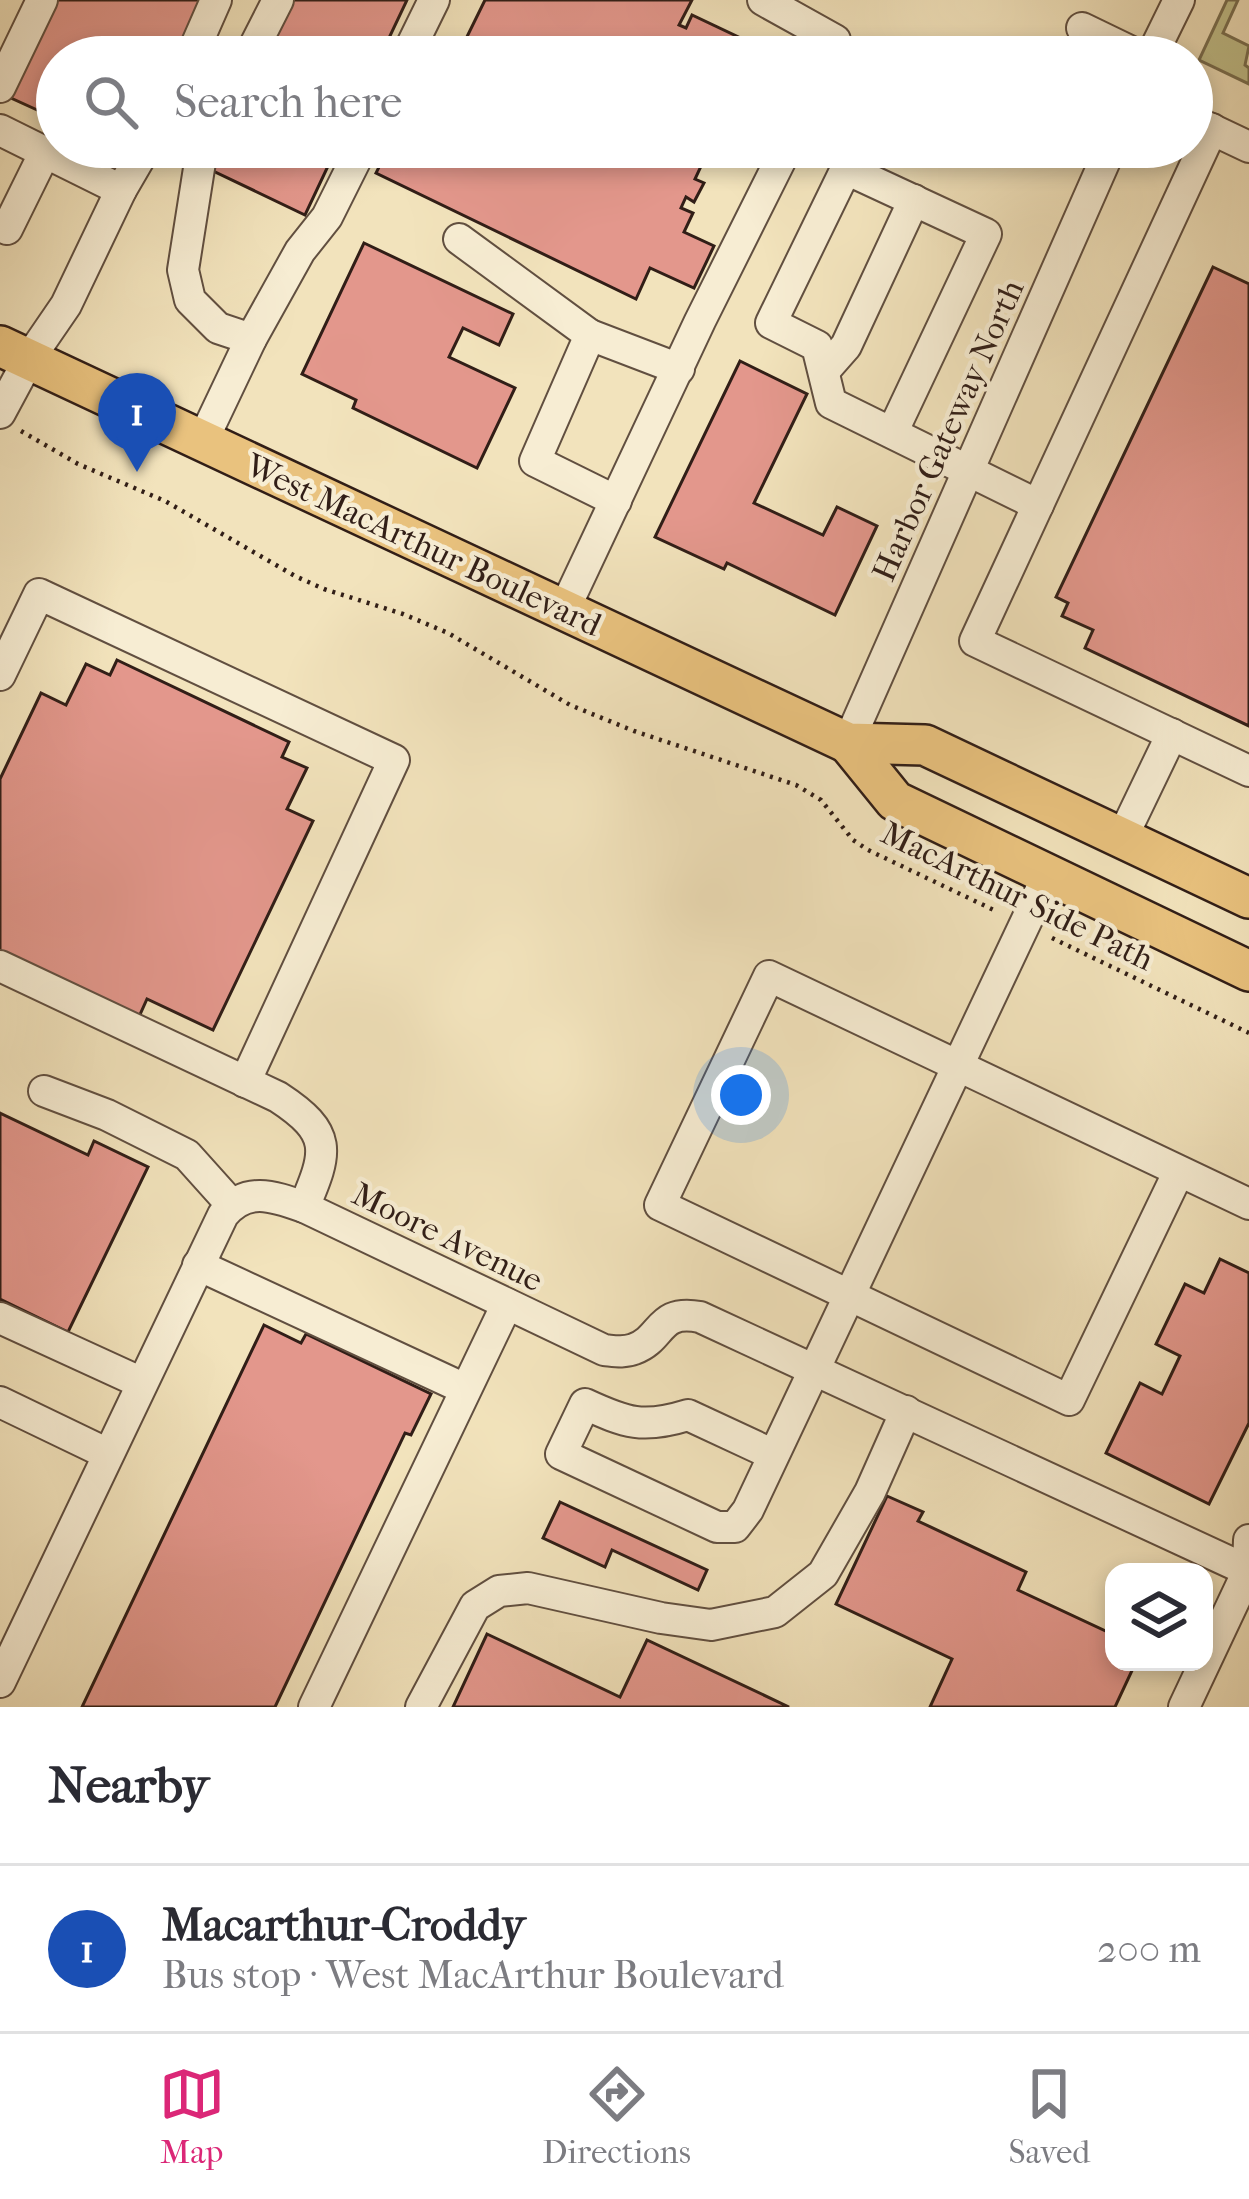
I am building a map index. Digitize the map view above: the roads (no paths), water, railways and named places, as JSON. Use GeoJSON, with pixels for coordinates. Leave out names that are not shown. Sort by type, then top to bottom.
{"type":"FeatureCollection","features":[{"type":"Feature","properties":{"kind":"main road","name":"West MacArthur Boulevard"},"geometry":{"type":"LineString","coordinates":[[14,352],[848,743],[925,745],[1249,898]]}},
{"type":"Feature","properties":{"kind":"main road","name":"West MacArthur Boulevard"},"geometry":{"type":"LineString","coordinates":[[848,743],[895,801],[1249,971]]}},
{"type":"Feature","properties":{"kind":"street"},"geometry":{"type":"LineString","coordinates":[[0,87],[42,0]]}},
{"type":"Feature","properties":{"kind":"street"},"geometry":{"type":"LineString","coordinates":[[201,36],[217,0]]}},
{"type":"Feature","properties":{"kind":"street"},"geometry":{"type":"LineString","coordinates":[[260,36],[278,0]]}},
{"type":"Feature","properties":{"kind":"street"},"geometry":{"type":"LineString","coordinates":[[416,36],[434,0]]}},
{"type":"Feature","properties":{"kind":"street"},"geometry":{"type":"LineString","coordinates":[[763,0],[828,36]]}},
{"type":"Feature","properties":{"kind":"street"},"geometry":{"type":"LineString","coordinates":[[1159,36],[1179,0]]}},
{"type":"Feature","properties":{"kind":"street"},"geometry":{"type":"LineString","coordinates":[[1082,28],[1100,36]]}},
{"type":"Feature","properties":{"kind":"street"},"geometry":{"type":"LineString","coordinates":[[1213,129],[1249,147]]}},
{"type":"Feature","properties":{"kind":"street"},"geometry":{"type":"LineString","coordinates":[[0,130],[36,148]]}},
{"type":"Feature","properties":{"kind":"street"},"geometry":{"type":"LineString","coordinates":[[7,230],[37,168]]}},
{"type":"Feature","properties":{"kind":"street"},"geometry":{"type":"LineString","coordinates":[[77,168],[121,190]]}},
{"type":"Feature","properties":{"kind":"street"},"geometry":{"type":"LineString","coordinates":[[9,421],[14,352],[66,305],[134,168]]}},
{"type":"Feature","properties":{"kind":"street"},"geometry":{"type":"LineString","coordinates":[[199,168],[184,270],[190,300],[218,328],[251,339]]}},
{"type":"Feature","properties":{"kind":"street"},"geometry":{"type":"LineString","coordinates":[[203,440],[299,251],[327,217],[352,168]]}},
{"type":"Feature","properties":{"kind":"street"},"geometry":{"type":"LineString","coordinates":[[564,610],[776,168]]}},
{"type":"Feature","properties":{"kind":"street","name":"Harbor Gateway North"},"geometry":{"type":"LineString","coordinates":[[848,743],[1102,168]]}},
{"type":"Feature","properties":{"kind":"street"},"geometry":{"type":"LineString","coordinates":[[1183,168],[1039,505],[975,641],[1249,771]]}},
{"type":"Feature","properties":{"kind":"street"},"geometry":{"type":"LineString","coordinates":[[892,433],[986,234],[846,169],[771,323],[818,346],[831,403],[892,433],[968,470],[1039,505]]}},
{"type":"Feature","properties":{"kind":"street"},"geometry":{"type":"LineString","coordinates":[[824,371],[846,346],[914,200]]}},
{"type":"Feature","properties":{"kind":"street"},"geometry":{"type":"LineString","coordinates":[[459,239],[590,335],[679,369]]}},
{"type":"Feature","properties":{"kind":"street"},"geometry":{"type":"LineString","coordinates":[[590,335],[535,461],[616,501]]}},
{"type":"Feature","properties":{"kind":"street"},"geometry":{"type":"LineString","coordinates":[[0,675],[39,594],[394,760],[245,1082]]}},
{"type":"Feature","properties":{"kind":"street"},"geometry":{"type":"LineString","coordinates":[[1122,838],[1172,734]]}},
{"type":"Feature","properties":{"kind":"street"},"geometry":{"type":"LineString","coordinates":[[774,1455],[688,1415],[638,1424],[585,1404],[561,1454],[717,1527],[735,1527],[742,1520],[774,1455],[850,1296],[1048,875]]}},
{"type":"Feature","properties":{"kind":"street"},"geometry":{"type":"LineString","coordinates":[[0,966],[278,1097],[308,1117],[319,1137],[322,1165],[304,1208]]}},
{"type":"Feature","properties":{"kind":"street"},"geometry":{"type":"LineString","coordinates":[[1179,1171],[1069,1400],[660,1204],[769,976],[1249,1204]]}},
{"type":"Feature","properties":{"kind":"street"},"geometry":{"type":"LineString","coordinates":[[0,1682],[227,1209],[187,1155],[107,1114],[44,1091]]}},
{"type":"Feature","properties":{"kind":"street","name":"Moore Avenue"},"geometry":{"type":"LineString","coordinates":[[227,1209],[245,1197],[276,1197],[604,1350],[625,1352],[646,1343],[661,1324],[684,1314],[815,1369]]}},
{"type":"Feature","properties":{"kind":"street"},"geometry":{"type":"LineString","coordinates":[[198,1265],[465,1389]]}},
{"type":"Feature","properties":{"kind":"street"},"geometry":{"type":"LineString","coordinates":[[314,1707],[507,1304]]}},
{"type":"Feature","properties":{"kind":"street"},"geometry":{"type":"LineString","coordinates":[[0,1318],[142,1383]]}},
{"type":"Feature","properties":{"kind":"street"},"geometry":{"type":"LineString","coordinates":[[815,1369],[1248,1570]]}},
{"type":"Feature","properties":{"kind":"street"},"geometry":{"type":"LineString","coordinates":[[0,1402],[109,1454]]}},
{"type":"Feature","properties":{"kind":"street"},"geometry":{"type":"LineString","coordinates":[[421,1707],[475,1606],[499,1591],[528,1588],[711,1625],[775,1612],[823,1574],[870,1492],[905,1412]]}},
{"type":"Feature","properties":{"kind":"street"},"geometry":{"type":"LineString","coordinates":[[1184,1707],[1248,1570],[1249,1540]]}},
{"type":"Feature","properties":{"kind":"place","name":"Macarthur-Croddy"},"geometry":{"type":"Point","coordinates":[137,472]}}]}
